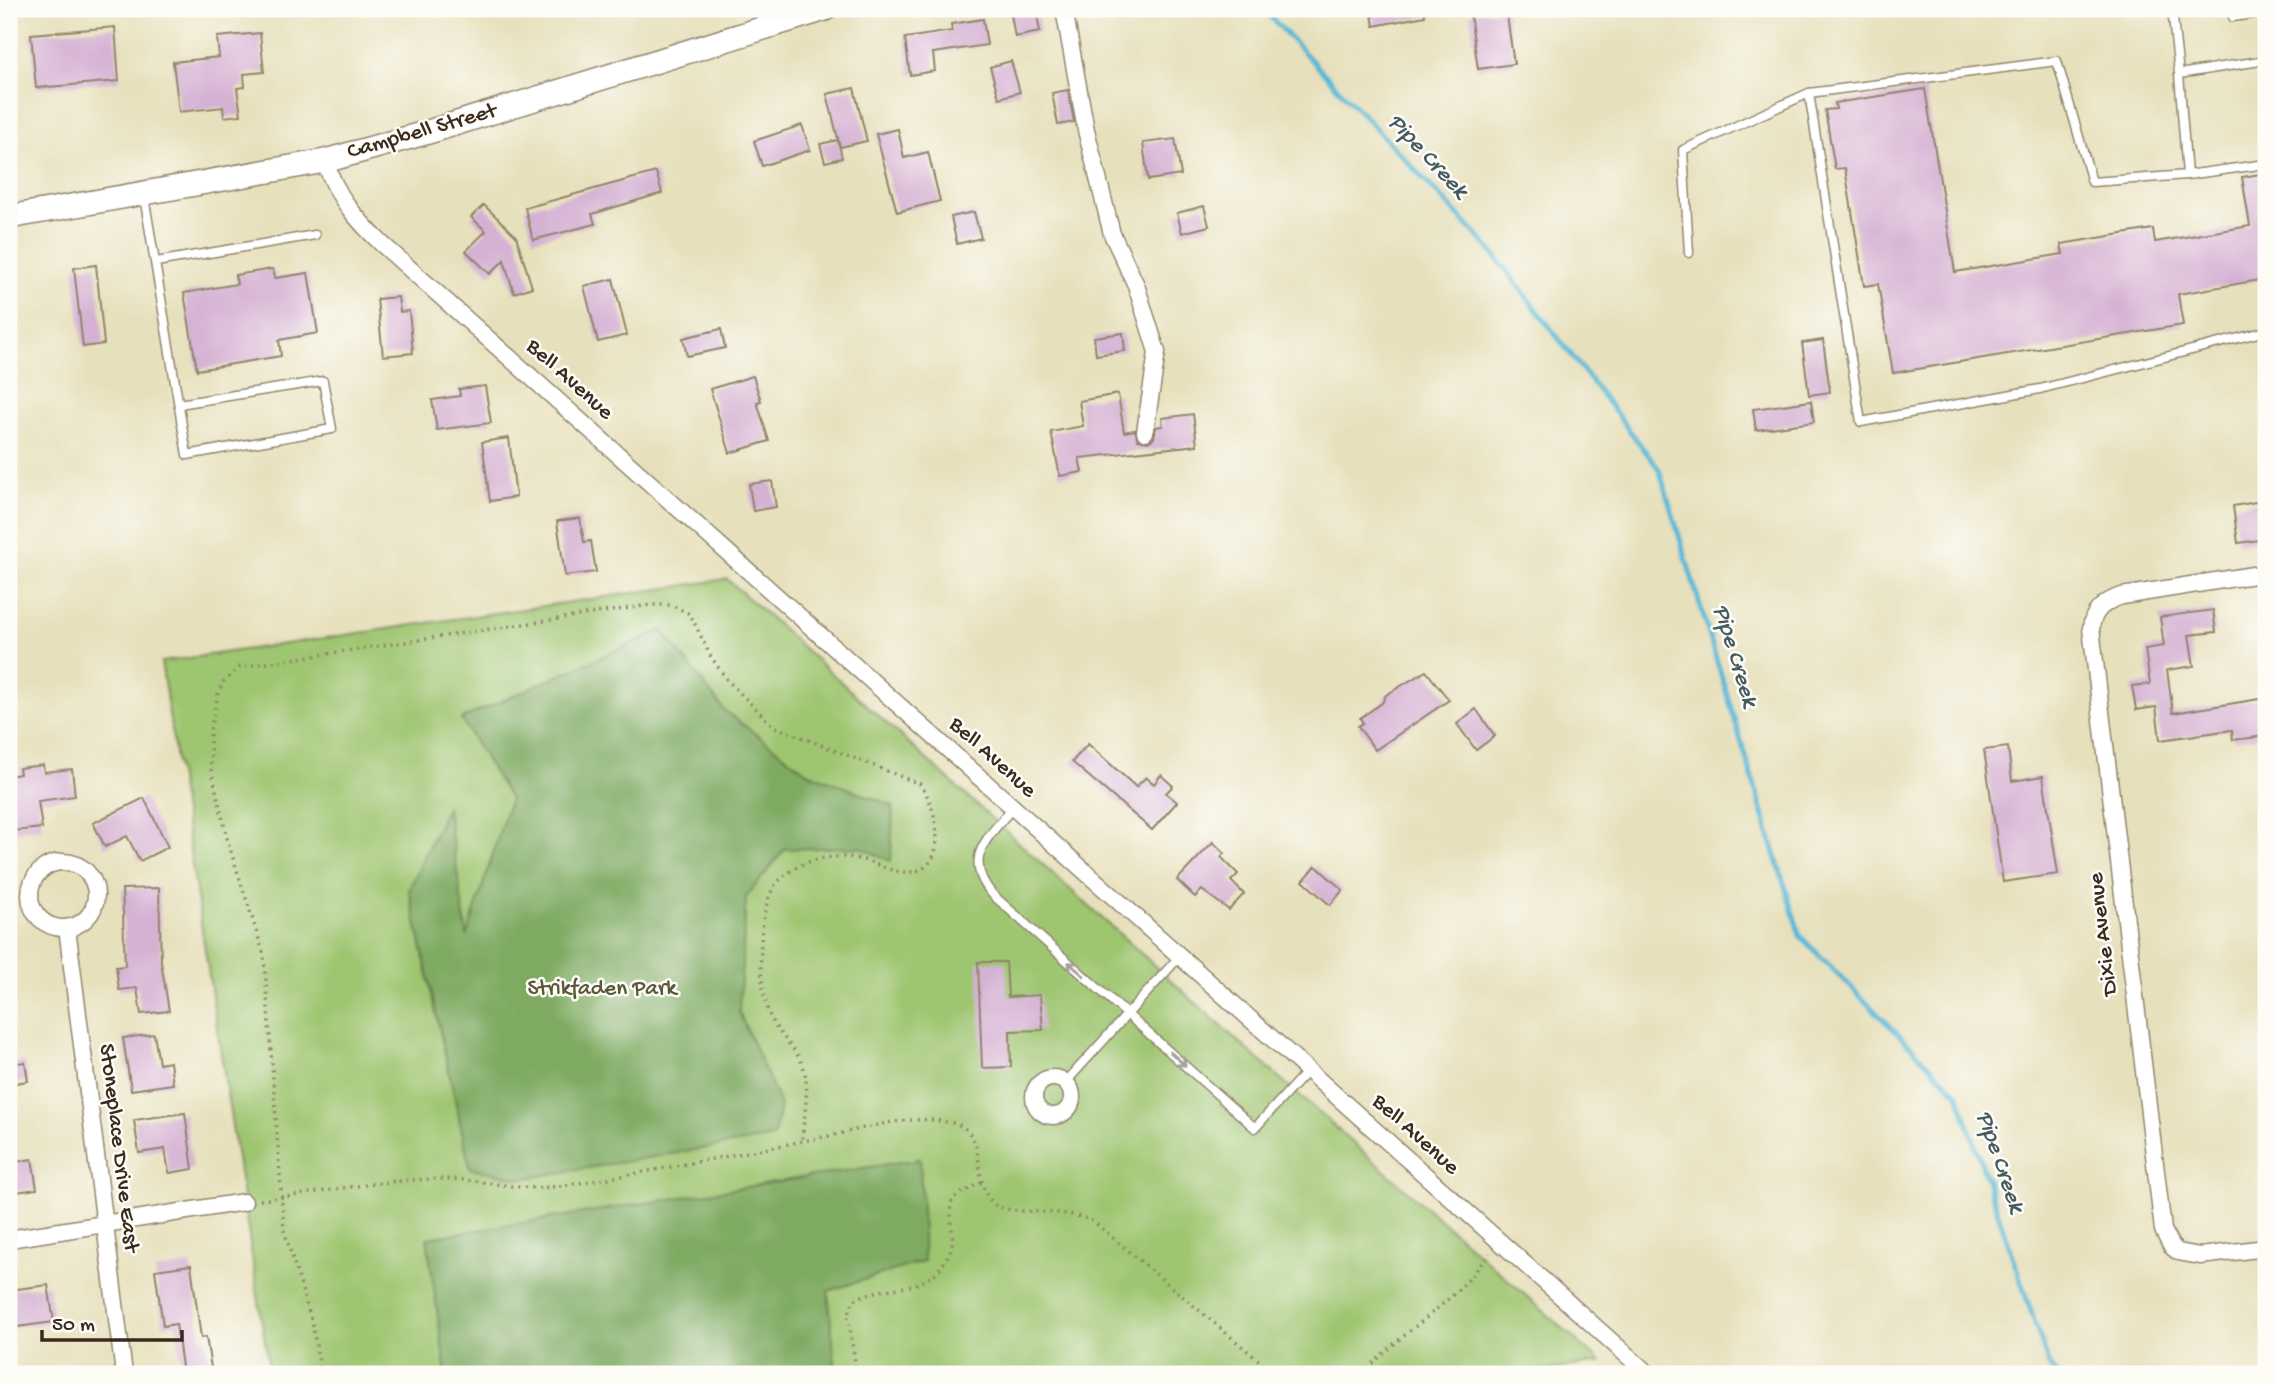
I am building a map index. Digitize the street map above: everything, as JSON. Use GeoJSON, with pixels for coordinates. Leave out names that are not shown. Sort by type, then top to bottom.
{"type":"FeatureCollection","features":[{"type":"Feature","properties":{"kind":"street","name":"Campbell Street"},"geometry":{"type":"LineString","coordinates":[[9,217],[325,161],[425,133],[825,9]]}},
{"type":"Feature","properties":{"kind":"street"},"geometry":{"type":"LineString","coordinates":[[1063,9],[1086,130],[1112,234],[1136,285],[1157,352],[1145,432]]}},
{"type":"Feature","properties":{"kind":"street","name":"Bell Avenue"},"geometry":{"type":"LineString","coordinates":[[325,161],[332,183],[350,214],[382,244],[1648,1374]]}},
{"type":"Feature","properties":{"kind":"street","name":"Dixie Avenue"},"geometry":{"type":"LineString","coordinates":[[2266,573],[2130,593],[2100,607],[2092,619],[2157,1192],[2166,1240],[2178,1252],[2200,1256],[2266,1248]]}},
{"type":"Feature","properties":{"kind":"street"},"geometry":{"type":"LineString","coordinates":[[59,862],[82,867],[90,875],[96,897],[87,918],[67,928],[45,923],[31,904],[32,882],[39,872],[59,862]]}},
{"type":"Feature","properties":{"kind":"street","name":"Stoneplace Drive East"},"geometry":{"type":"LineString","coordinates":[[67,928],[124,1374]]}},
{"type":"Feature","properties":{"kind":"street"},"geometry":{"type":"LineString","coordinates":[[9,1239],[244,1202]]}},
{"type":"Feature","properties":{"kind":"lane"},"geometry":{"type":"LineString","coordinates":[[2172,9],[2188,175]]}},
{"type":"Feature","properties":{"kind":"lane"},"geometry":{"type":"LineString","coordinates":[[2233,17],[2266,12]]}},
{"type":"Feature","properties":{"kind":"lane"},"geometry":{"type":"LineString","coordinates":[[2179,74],[2266,60]]}},
{"type":"Feature","properties":{"kind":"lane"},"geometry":{"type":"LineString","coordinates":[[1689,253],[1683,150],[1809,93],[2057,61],[2092,182],[2188,175],[2266,164]]}},
{"type":"Feature","properties":{"kind":"lane"},"geometry":{"type":"LineString","coordinates":[[1809,93],[1861,422],[2040,389],[2266,331]]}},
{"type":"Feature","properties":{"kind":"lane"},"geometry":{"type":"LineString","coordinates":[[143,193],[187,455],[332,429],[323,381],[179,404]]}},
{"type":"Feature","properties":{"kind":"lane"},"geometry":{"type":"LineString","coordinates":[[156,262],[315,235]]}},
{"type":"Feature","properties":{"kind":"lane"},"geometry":{"type":"LineString","coordinates":[[1013,807],[979,852],[977,864],[980,881],[1127,1014],[1255,1128],[1308,1070]]}},
{"type":"Feature","properties":{"kind":"lane"},"geometry":{"type":"LineString","coordinates":[[1065,1083],[1180,956]]}},
{"type":"Feature","properties":{"kind":"path"},"geometry":{"type":"LineString","coordinates":[[321,1374],[312,1323],[284,1230],[264,955],[228,842],[211,769],[210,730],[223,682],[240,667],[650,605],[671,605],[690,614],[711,657],[727,680],[772,726],[807,742],[913,779],[931,800],[936,830],[932,860],[919,871],[902,873],[862,860],[825,857],[795,869],[779,881],[768,897],[762,992],[777,1030],[804,1067],[802,1141]]}},
{"type":"Feature","properties":{"kind":"path"},"geometry":{"type":"LineString","coordinates":[[244,1202],[437,1179],[545,1188],[802,1141],[889,1121],[912,1119],[958,1124],[967,1130],[975,1144],[985,1194],[995,1205],[1016,1210],[1067,1212],[1094,1222],[1275,1374]]}},
{"type":"Feature","properties":{"kind":"path"},"geometry":{"type":"LineString","coordinates":[[857,1374],[848,1316],[853,1301],[911,1287],[933,1275],[951,1250],[953,1240],[949,1209],[953,1198],[982,1182]]}},
{"type":"Feature","properties":{"kind":"path"},"geometry":{"type":"LineString","coordinates":[[1363,1374],[1396,1341],[1464,1287],[1498,1240]]}},
{"type":"Feature","properties":{"kind":"green space","name":"Strikfaden Park"},"geometry":{"type":"Polygon","coordinates":[[[727,579],[1240,1043],[1601,1362],[1523,1374],[270,1374],[161,662],[727,579]]]}},
{"type":"Feature","properties":{"kind":"green space"},"geometry":{"type":"Polygon","coordinates":[[[662,630],[725,711],[807,772],[893,806],[891,861],[859,847],[785,849],[746,897],[739,1012],[780,1104],[774,1137],[521,1179],[470,1168],[409,890],[447,807],[467,936],[510,799],[461,719],[662,630]]]}},
{"type":"Feature","properties":{"kind":"green space"},"geometry":{"type":"Polygon","coordinates":[[[920,1159],[924,1261],[828,1291],[836,1374],[446,1374],[427,1238],[920,1159]]]}},
{"type":"Feature","properties":{"kind":"building"},"geometry":{"type":"Polygon","coordinates":[[[1010,9],[1036,9],[1040,32],[1015,37],[1010,9]]]}},
{"type":"Feature","properties":{"kind":"building"},"geometry":{"type":"Polygon","coordinates":[[[1371,9],[1424,9],[1425,16],[1374,26],[1371,9]]]}},
{"type":"Feature","properties":{"kind":"building"},"geometry":{"type":"Polygon","coordinates":[[[1506,9],[1514,64],[1478,69],[1470,14],[1506,9]]]}},
{"type":"Feature","properties":{"kind":"building"},"geometry":{"type":"Polygon","coordinates":[[[983,19],[987,45],[933,53],[935,71],[910,75],[905,38],[952,31],[951,24],[983,19]]]}},
{"type":"Feature","properties":{"kind":"building"},"geometry":{"type":"Polygon","coordinates":[[[115,27],[119,81],[36,88],[31,34],[115,27]]]}},
{"type":"Feature","properties":{"kind":"building"},"geometry":{"type":"Polygon","coordinates":[[[260,33],[264,72],[244,74],[245,87],[237,88],[241,115],[224,117],[223,107],[179,112],[173,62],[219,57],[217,37],[260,33]]]}},
{"type":"Feature","properties":{"kind":"building"},"geometry":{"type":"Polygon","coordinates":[[[1011,61],[1020,92],[999,98],[990,67],[1011,61]]]}},
{"type":"Feature","properties":{"kind":"building"},"geometry":{"type":"Polygon","coordinates":[[[854,88],[867,141],[840,147],[827,94],[854,88]]]}},
{"type":"Feature","properties":{"kind":"building"},"geometry":{"type":"Polygon","coordinates":[[[1925,89],[1955,272],[2063,254],[2061,244],[2153,229],[2155,242],[2250,226],[2242,177],[2266,173],[2266,279],[2178,294],[2183,325],[1893,373],[1878,284],[1864,286],[1845,168],[1835,169],[1825,110],[1836,109],[1835,103],[1925,89]]]}},
{"type":"Feature","properties":{"kind":"building"},"geometry":{"type":"Polygon","coordinates":[[[1068,90],[1074,122],[1058,125],[1052,93],[1068,90]]]}},
{"type":"Feature","properties":{"kind":"building"},"geometry":{"type":"Polygon","coordinates":[[[802,125],[810,150],[762,166],[754,141],[802,125]]]}},
{"type":"Feature","properties":{"kind":"building"},"geometry":{"type":"Polygon","coordinates":[[[898,129],[904,158],[928,152],[940,201],[897,212],[876,134],[898,129]]]}},
{"type":"Feature","properties":{"kind":"building"},"geometry":{"type":"Polygon","coordinates":[[[1175,139],[1181,175],[1148,180],[1143,143],[1175,139]]]}},
{"type":"Feature","properties":{"kind":"building"},"geometry":{"type":"Polygon","coordinates":[[[838,140],[842,158],[825,162],[820,144],[838,140]]]}},
{"type":"Feature","properties":{"kind":"building"},"geometry":{"type":"Polygon","coordinates":[[[656,172],[662,193],[592,214],[595,224],[533,240],[525,208],[656,172]]]}},
{"type":"Feature","properties":{"kind":"building"},"geometry":{"type":"Polygon","coordinates":[[[484,205],[516,236],[532,287],[514,293],[504,260],[490,274],[466,251],[486,231],[471,217],[484,205]]]}},
{"type":"Feature","properties":{"kind":"building"},"geometry":{"type":"Polygon","coordinates":[[[1204,206],[1209,226],[1182,233],[1177,213],[1204,206]]]}},
{"type":"Feature","properties":{"kind":"building"},"geometry":{"type":"Polygon","coordinates":[[[974,212],[981,238],[957,244],[951,217],[974,212]]]}},
{"type":"Feature","properties":{"kind":"building"},"geometry":{"type":"Polygon","coordinates":[[[96,265],[104,344],[83,347],[74,268],[96,265]]]}},
{"type":"Feature","properties":{"kind":"building"},"geometry":{"type":"Polygon","coordinates":[[[273,269],[275,278],[308,273],[318,333],[279,340],[281,356],[197,370],[184,293],[237,284],[235,275],[273,269]]]}},
{"type":"Feature","properties":{"kind":"building"},"geometry":{"type":"Polygon","coordinates":[[[613,279],[627,335],[598,342],[584,286],[613,279]]]}},
{"type":"Feature","properties":{"kind":"building"},"geometry":{"type":"Polygon","coordinates":[[[398,297],[400,312],[409,311],[413,353],[383,356],[377,299],[398,297]]]}},
{"type":"Feature","properties":{"kind":"building"},"geometry":{"type":"Polygon","coordinates":[[[721,329],[725,348],[687,356],[683,338],[721,329]]]}},
{"type":"Feature","properties":{"kind":"building"},"geometry":{"type":"Polygon","coordinates":[[[1123,333],[1125,351],[1096,355],[1094,337],[1123,333]]]}},
{"type":"Feature","properties":{"kind":"building"},"geometry":{"type":"Polygon","coordinates":[[[1823,340],[1830,392],[1809,395],[1802,343],[1823,340]]]}},
{"type":"Feature","properties":{"kind":"building"},"geometry":{"type":"Polygon","coordinates":[[[753,376],[761,401],[757,402],[769,441],[730,453],[710,389],[753,376]]]}},
{"type":"Feature","properties":{"kind":"building"},"geometry":{"type":"Polygon","coordinates":[[[485,386],[491,423],[437,430],[432,400],[460,396],[459,389],[485,386]]]}},
{"type":"Feature","properties":{"kind":"building"},"geometry":{"type":"Polygon","coordinates":[[[1118,394],[1124,432],[1135,430],[1138,440],[1148,442],[1154,438],[1156,427],[1163,426],[1162,418],[1193,414],[1197,445],[1079,458],[1082,472],[1060,476],[1051,432],[1083,426],[1079,401],[1118,394]]]}},
{"type":"Feature","properties":{"kind":"building"},"geometry":{"type":"Polygon","coordinates":[[[1811,401],[1814,422],[1756,430],[1753,409],[1811,401]]]}},
{"type":"Feature","properties":{"kind":"building"},"geometry":{"type":"Polygon","coordinates":[[[509,438],[516,497],[490,501],[482,442],[509,438]]]}},
{"type":"Feature","properties":{"kind":"building"},"geometry":{"type":"Polygon","coordinates":[[[772,481],[776,507],[753,511],[749,484],[772,481]]]}},
{"type":"Feature","properties":{"kind":"building"},"geometry":{"type":"Polygon","coordinates":[[[2262,501],[2266,539],[2238,543],[2233,506],[2262,501]]]}},
{"type":"Feature","properties":{"kind":"building"},"geometry":{"type":"Polygon","coordinates":[[[580,518],[584,542],[591,541],[596,572],[565,576],[557,521],[580,518]]]}},
{"type":"Feature","properties":{"kind":"building"},"geometry":{"type":"Polygon","coordinates":[[[2213,610],[2216,632],[2189,635],[2194,666],[2167,670],[2173,713],[2266,698],[2266,736],[2233,740],[2232,730],[2160,740],[2156,707],[2136,710],[2132,686],[2150,684],[2145,649],[2164,646],[2160,617],[2213,610]]]}},
{"type":"Feature","properties":{"kind":"building"},"geometry":{"type":"Polygon","coordinates":[[[1426,671],[1449,700],[1375,750],[1358,726],[1363,723],[1360,718],[1382,703],[1386,695],[1426,671]]]}},
{"type":"Feature","properties":{"kind":"building"},"geometry":{"type":"Polygon","coordinates":[[[1476,709],[1495,736],[1476,750],[1457,724],[1476,709]]]}},
{"type":"Feature","properties":{"kind":"building"},"geometry":{"type":"Polygon","coordinates":[[[1088,744],[1136,787],[1146,777],[1154,784],[1161,775],[1173,786],[1166,793],[1177,802],[1152,830],[1072,762],[1088,744]]]}},
{"type":"Feature","properties":{"kind":"building"},"geometry":{"type":"Polygon","coordinates":[[[2008,747],[2012,781],[2043,776],[2058,874],[2003,882],[1984,750],[2008,747]]]}},
{"type":"Feature","properties":{"kind":"building"},"geometry":{"type":"Polygon","coordinates":[[[43,765],[44,772],[72,769],[75,796],[38,801],[42,828],[14,831],[9,776],[20,774],[19,768],[43,765]]]}},
{"type":"Feature","properties":{"kind":"building"},"geometry":{"type":"Polygon","coordinates":[[[144,798],[168,847],[140,861],[127,836],[105,847],[93,823],[144,798]]]}},
{"type":"Feature","properties":{"kind":"building"},"geometry":{"type":"Polygon","coordinates":[[[1213,842],[1224,853],[1221,857],[1238,874],[1231,881],[1244,894],[1229,910],[1202,890],[1195,897],[1177,880],[1213,842]]]}},
{"type":"Feature","properties":{"kind":"building"},"geometry":{"type":"Polygon","coordinates":[[[1316,866],[1343,890],[1330,905],[1303,881],[1316,866]]]}},
{"type":"Feature","properties":{"kind":"building"},"geometry":{"type":"Polygon","coordinates":[[[159,888],[161,962],[169,1011],[141,1014],[137,988],[119,990],[116,967],[125,966],[122,889],[159,888]]]}},
{"type":"Feature","properties":{"kind":"building"},"geometry":{"type":"Polygon","coordinates":[[[978,962],[1006,962],[1008,997],[1040,995],[1043,1030],[1010,1031],[1011,1067],[982,1068],[978,962]]]}},
{"type":"Feature","properties":{"kind":"building"},"geometry":{"type":"Polygon","coordinates":[[[154,1034],[159,1064],[170,1062],[173,1084],[131,1090],[123,1038],[154,1034]]]}},
{"type":"Feature","properties":{"kind":"building"},"geometry":{"type":"Polygon","coordinates":[[[25,1062],[28,1081],[9,1084],[9,1064],[25,1062]]]}},
{"type":"Feature","properties":{"kind":"building"},"geometry":{"type":"Polygon","coordinates":[[[185,1113],[193,1169],[169,1173],[165,1149],[139,1153],[134,1120],[185,1113]]]}},
{"type":"Feature","properties":{"kind":"building"},"geometry":{"type":"Polygon","coordinates":[[[32,1159],[37,1189],[9,1193],[9,1163],[32,1159]]]}},
{"type":"Feature","properties":{"kind":"building"},"geometry":{"type":"Polygon","coordinates":[[[191,1265],[201,1338],[206,1337],[212,1374],[183,1374],[176,1324],[163,1326],[155,1270],[191,1265]]]}},
{"type":"Feature","properties":{"kind":"building"},"geometry":{"type":"Polygon","coordinates":[[[48,1285],[54,1322],[9,1328],[9,1290],[48,1285]]]}},
{"type":"Feature","properties":{"kind":"waterway","name":"Pipe Creek"},"geometry":{"type":"LineString","coordinates":[[1263,9],[1489,248],[1659,469],[1800,936],[1958,1094],[2049,1365],[2056,1374]]}}]}
